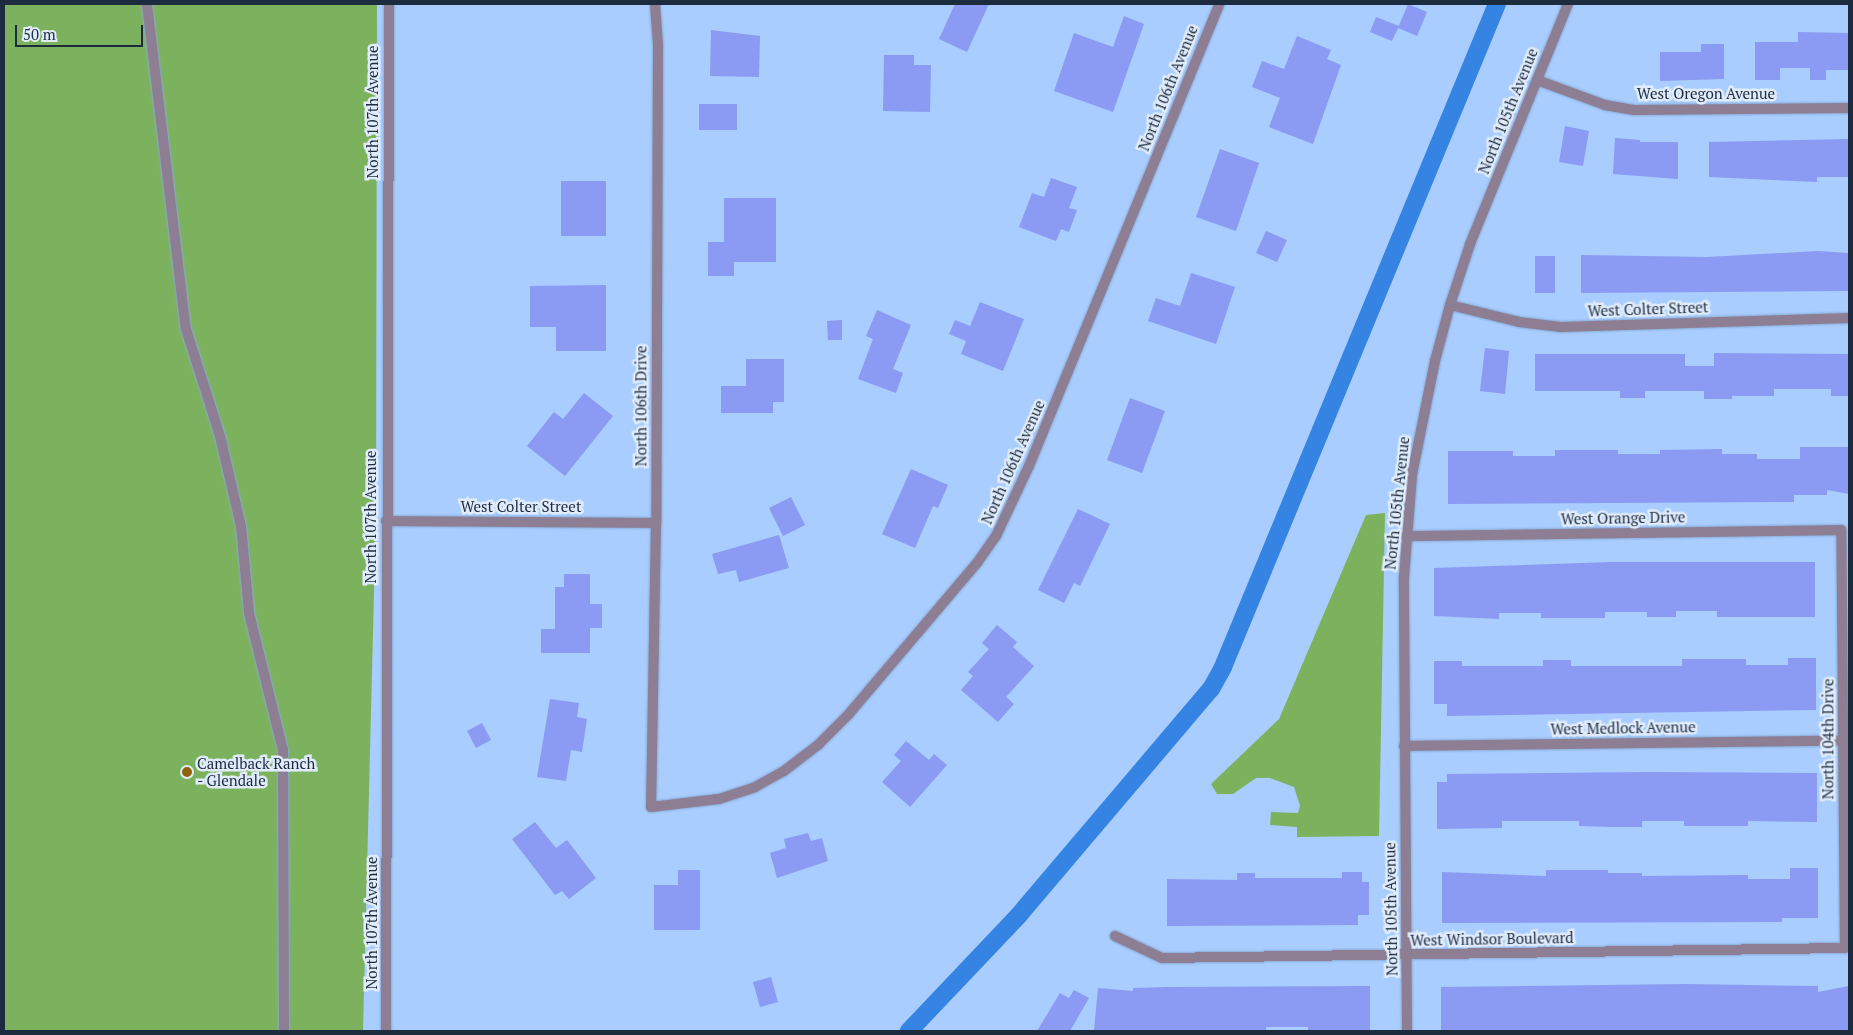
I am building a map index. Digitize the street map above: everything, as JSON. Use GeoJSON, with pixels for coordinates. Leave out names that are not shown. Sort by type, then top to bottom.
{"type":"FeatureCollection","features":[{"type":"Feature","properties":{"kind":"street"},"geometry":{"type":"LineString","coordinates":[[147,4],[186,329],[220,436],[241,526],[249,613],[282,750],[284,1031]]}},
{"type":"Feature","properties":{"kind":"street","name":"North 107th Avenue"},"geometry":{"type":"LineString","coordinates":[[386,1031],[389,4]]}},
{"type":"Feature","properties":{"kind":"street","name":"North 106th Drive"},"geometry":{"type":"LineString","coordinates":[[651,807],[656,523],[658,45],[655,4]]}},
{"type":"Feature","properties":{"kind":"street","name":"North 106th Avenue"},"geometry":{"type":"LineString","coordinates":[[651,807],[719,800],[755,787],[784,771],[818,745],[848,715],[977,563],[996,536],[1029,466],[1219,4]]}},
{"type":"Feature","properties":{"kind":"street","name":"North 105th Avenue"},"geometry":{"type":"LineString","coordinates":[[1407,1031],[1404,746],[1405,536],[1420,425],[1450,305],[1470,244],[1568,4]]}},
{"type":"Feature","properties":{"kind":"street","name":"West Oregon Avenue"},"geometry":{"type":"LineString","coordinates":[[1537,80],[1605,105],[1634,110],[1849,108]]}},
{"type":"Feature","properties":{"kind":"street","name":"West Colter Street"},"geometry":{"type":"LineString","coordinates":[[1450,305],[1519,322],[1561,326],[1849,318]]}},
{"type":"Feature","properties":{"kind":"street","name":"West Colter Street"},"geometry":{"type":"LineString","coordinates":[[386,521],[656,523]]}},
{"type":"Feature","properties":{"kind":"street","name":"West Orange Drive"},"geometry":{"type":"LineString","coordinates":[[1405,536],[1841,530]]}},
{"type":"Feature","properties":{"kind":"street","name":"North 104th Drive"},"geometry":{"type":"LineString","coordinates":[[1841,530],[1846,630],[1843,740],[1844,948]]}},
{"type":"Feature","properties":{"kind":"street","name":"West Medlock Avenue"},"geometry":{"type":"LineString","coordinates":[[1404,746],[1843,740]]}},
{"type":"Feature","properties":{"kind":"street","name":"West Windsor Boulevard"},"geometry":{"type":"LineString","coordinates":[[1114,936],[1162,958],[1844,948]]}},
{"type":"Feature","properties":{"kind":"green space","name":"Camelback Ranch - Glendale"},"geometry":{"type":"Polygon","coordinates":[[[4,4],[377,4],[376,512],[363,1031],[4,1031],[4,4]]]}},
{"type":"Feature","properties":{"kind":"green space"},"geometry":{"type":"Polygon","coordinates":[[[1385,513],[1379,836],[1297,837],[1297,827],[1270,825],[1271,812],[1298,813],[1300,806],[1294,787],[1270,778],[1256,778],[1233,794],[1217,794],[1211,784],[1279,719],[1366,515],[1385,513]]]}},
{"type":"Feature","properties":{"kind":"building"},"geometry":{"type":"Polygon","coordinates":[[[955,4],[989,4],[967,52],[939,39],[955,4]]]}},
{"type":"Feature","properties":{"kind":"building"},"geometry":{"type":"Polygon","coordinates":[[[1408,4],[1427,12],[1417,36],[1398,28],[1408,4]]]}},
{"type":"Feature","properties":{"kind":"building"},"geometry":{"type":"Polygon","coordinates":[[[1124,16],[1144,24],[1113,112],[1054,91],[1074,33],[1113,47],[1124,16]]]}},
{"type":"Feature","properties":{"kind":"building"},"geometry":{"type":"Polygon","coordinates":[[[1376,17],[1399,26],[1392,41],[1370,32],[1376,17]]]}},
{"type":"Feature","properties":{"kind":"building"},"geometry":{"type":"Polygon","coordinates":[[[711,30],[760,36],[759,77],[710,76],[711,30]]]}},
{"type":"Feature","properties":{"kind":"building"},"geometry":{"type":"Polygon","coordinates":[[[1798,32],[1849,33],[1849,70],[1826,70],[1826,80],[1810,80],[1810,68],[1780,68],[1780,80],[1755,80],[1755,42],[1798,42],[1798,32]]]}},
{"type":"Feature","properties":{"kind":"building"},"geometry":{"type":"Polygon","coordinates":[[[1297,36],[1331,50],[1327,59],[1341,65],[1313,144],[1269,127],[1280,98],[1252,87],[1262,61],[1284,69],[1297,36]]]}},
{"type":"Feature","properties":{"kind":"building"},"geometry":{"type":"Polygon","coordinates":[[[1701,44],[1724,44],[1724,79],[1660,81],[1660,52],[1701,52],[1701,44]]]}},
{"type":"Feature","properties":{"kind":"building"},"geometry":{"type":"Polygon","coordinates":[[[884,55],[914,55],[914,65],[931,65],[930,112],[883,111],[884,55]]]}},
{"type":"Feature","properties":{"kind":"building"},"geometry":{"type":"Polygon","coordinates":[[[699,104],[737,104],[737,130],[699,130],[699,104]]]}},
{"type":"Feature","properties":{"kind":"building"},"geometry":{"type":"Polygon","coordinates":[[[1565,126],[1589,131],[1583,166],[1559,162],[1565,126]]]}},
{"type":"Feature","properties":{"kind":"building"},"geometry":{"type":"Polygon","coordinates":[[[1615,138],[1640,140],[1640,142],[1678,142],[1678,179],[1613,174],[1615,138]]]}},
{"type":"Feature","properties":{"kind":"building"},"geometry":{"type":"Polygon","coordinates":[[[1849,139],[1849,177],[1817,177],[1817,182],[1709,177],[1709,142],[1849,139]]]}},
{"type":"Feature","properties":{"kind":"building"},"geometry":{"type":"Polygon","coordinates":[[[1220,149],[1259,163],[1236,231],[1196,217],[1220,149]]]}},
{"type":"Feature","properties":{"kind":"building"},"geometry":{"type":"Polygon","coordinates":[[[1051,178],[1077,187],[1069,208],[1077,210],[1069,232],[1061,229],[1056,241],[1019,227],[1032,193],[1044,197],[1051,178]]]}},
{"type":"Feature","properties":{"kind":"building"},"geometry":{"type":"Polygon","coordinates":[[[561,181],[606,181],[606,236],[561,236],[561,181]]]}},
{"type":"Feature","properties":{"kind":"building"},"geometry":{"type":"Polygon","coordinates":[[[724,198],[776,198],[776,262],[734,262],[734,276],[708,276],[708,242],[724,242],[724,198]]]}},
{"type":"Feature","properties":{"kind":"building"},"geometry":{"type":"Polygon","coordinates":[[[1266,231],[1287,240],[1277,262],[1256,253],[1266,231]]]}},
{"type":"Feature","properties":{"kind":"building"},"geometry":{"type":"Polygon","coordinates":[[[1818,251],[1849,253],[1849,291],[1581,293],[1581,255],[1707,257],[1818,251]]]}},
{"type":"Feature","properties":{"kind":"building"},"geometry":{"type":"Polygon","coordinates":[[[1535,256],[1555,256],[1555,293],[1535,293],[1535,256]]]}},
{"type":"Feature","properties":{"kind":"building"},"geometry":{"type":"Polygon","coordinates":[[[1191,273],[1235,287],[1216,344],[1148,321],[1156,298],[1180,306],[1191,273]]]}},
{"type":"Feature","properties":{"kind":"building"},"geometry":{"type":"Polygon","coordinates":[[[606,285],[606,351],[556,351],[556,327],[530,327],[530,286],[606,285]]]}},
{"type":"Feature","properties":{"kind":"building"},"geometry":{"type":"Polygon","coordinates":[[[980,302],[1024,319],[1003,371],[961,354],[966,341],[949,334],[955,320],[970,326],[980,302]]]}},
{"type":"Feature","properties":{"kind":"building"},"geometry":{"type":"Polygon","coordinates":[[[877,310],[911,325],[893,369],[903,373],[896,393],[858,379],[873,339],[866,336],[877,310]]]}},
{"type":"Feature","properties":{"kind":"building"},"geometry":{"type":"Polygon","coordinates":[[[842,320],[842,340],[828,340],[827,321],[842,320]]]}},
{"type":"Feature","properties":{"kind":"building"},"geometry":{"type":"Polygon","coordinates":[[[1485,348],[1509,351],[1505,394],[1480,391],[1485,348]]]}},
{"type":"Feature","properties":{"kind":"building"},"geometry":{"type":"Polygon","coordinates":[[[1714,353],[1849,354],[1849,396],[1831,396],[1831,389],[1774,389],[1774,396],[1732,396],[1732,399],[1704,399],[1704,391],[1645,391],[1645,398],[1620,398],[1620,391],[1535,391],[1535,354],[1685,354],[1685,366],[1714,366],[1714,353]]]}},
{"type":"Feature","properties":{"kind":"building"},"geometry":{"type":"Polygon","coordinates":[[[746,359],[784,359],[784,402],[773,402],[773,413],[721,413],[721,386],[746,386],[746,359]]]}},
{"type":"Feature","properties":{"kind":"building"},"geometry":{"type":"Polygon","coordinates":[[[584,393],[613,416],[565,476],[527,446],[554,412],[563,419],[584,393]]]}},
{"type":"Feature","properties":{"kind":"building"},"geometry":{"type":"Polygon","coordinates":[[[1130,398],[1165,411],[1142,473],[1107,460],[1130,398]]]}},
{"type":"Feature","properties":{"kind":"building"},"geometry":{"type":"Polygon","coordinates":[[[1800,447],[1849,447],[1849,494],[1827,490],[1827,495],[1794,495],[1794,502],[1448,504],[1448,451],[1513,451],[1513,456],[1555,456],[1555,450],[1618,450],[1618,454],[1660,454],[1660,450],[1722,449],[1722,454],[1757,454],[1757,459],[1800,459],[1800,447]]]}},
{"type":"Feature","properties":{"kind":"building"},"geometry":{"type":"Polygon","coordinates":[[[911,469],[948,485],[938,508],[933,506],[915,548],[882,534],[911,469]]]}},
{"type":"Feature","properties":{"kind":"building"},"geometry":{"type":"Polygon","coordinates":[[[791,497],[805,525],[783,536],[769,508],[791,497]]]}},
{"type":"Feature","properties":{"kind":"building"},"geometry":{"type":"Polygon","coordinates":[[[1078,509],[1110,524],[1080,586],[1074,583],[1064,603],[1038,590],[1078,509]]]}},
{"type":"Feature","properties":{"kind":"building"},"geometry":{"type":"Polygon","coordinates":[[[779,535],[789,568],[739,582],[736,570],[718,574],[712,554],[779,535]]]}},
{"type":"Feature","properties":{"kind":"building"},"geometry":{"type":"Polygon","coordinates":[[[1612,562],[1815,562],[1815,617],[1717,617],[1717,611],[1676,611],[1676,617],[1647,617],[1647,612],[1605,612],[1605,618],[1541,618],[1541,613],[1499,613],[1499,619],[1434,616],[1434,568],[1612,562]]]}},
{"type":"Feature","properties":{"kind":"building"},"geometry":{"type":"Polygon","coordinates":[[[564,574],[590,574],[590,604],[602,604],[602,628],[590,628],[590,653],[541,653],[541,629],[555,629],[555,587],[564,587],[564,574]]]}},
{"type":"Feature","properties":{"kind":"building"},"geometry":{"type":"Polygon","coordinates":[[[997,625],[1017,642],[1013,647],[1034,666],[1006,697],[1014,704],[998,722],[961,690],[973,676],[968,672],[989,649],[982,643],[997,625]]]}},
{"type":"Feature","properties":{"kind":"building"},"geometry":{"type":"Polygon","coordinates":[[[1788,658],[1816,658],[1816,710],[1447,716],[1447,704],[1434,704],[1434,661],[1462,661],[1462,666],[1543,666],[1543,660],[1571,660],[1571,666],[1682,666],[1682,659],[1746,659],[1746,665],[1788,665],[1788,658]]]}},
{"type":"Feature","properties":{"kind":"building"},"geometry":{"type":"Polygon","coordinates":[[[550,699],[579,703],[577,717],[587,719],[582,752],[571,750],[566,781],[537,777],[550,699]]]}},
{"type":"Feature","properties":{"kind":"building"},"geometry":{"type":"Polygon","coordinates":[[[482,723],[491,740],[476,748],[467,731],[482,723]]]}},
{"type":"Feature","properties":{"kind":"building"},"geometry":{"type":"Polygon","coordinates":[[[906,741],[929,760],[934,754],[947,765],[910,807],[882,782],[901,761],[894,755],[906,741]]]}},
{"type":"Feature","properties":{"kind":"building"},"geometry":{"type":"Polygon","coordinates":[[[1817,773],[1817,822],[1748,821],[1748,826],[1684,826],[1684,821],[1642,821],[1642,827],[1613,827],[1579,826],[1579,821],[1502,821],[1502,828],[1437,829],[1437,782],[1447,782],[1447,774],[1817,773]]]}},
{"type":"Feature","properties":{"kind":"building"},"geometry":{"type":"Polygon","coordinates":[[[535,822],[556,848],[567,840],[596,878],[569,899],[562,891],[555,895],[512,839],[535,822]]]}},
{"type":"Feature","properties":{"kind":"building"},"geometry":{"type":"Polygon","coordinates":[[[808,833],[811,841],[822,838],[828,861],[777,878],[770,853],[786,848],[784,839],[808,833]]]}},
{"type":"Feature","properties":{"kind":"building"},"geometry":{"type":"Polygon","coordinates":[[[1790,868],[1818,868],[1818,918],[1782,918],[1782,922],[1442,923],[1442,872],[1546,876],[1546,870],[1608,870],[1608,873],[1642,873],[1642,876],[1748,875],[1748,879],[1790,879],[1790,868]]]}},
{"type":"Feature","properties":{"kind":"building"},"geometry":{"type":"Polygon","coordinates":[[[678,870],[700,870],[700,930],[654,930],[654,885],[678,885],[678,870]]]}},
{"type":"Feature","properties":{"kind":"building"},"geometry":{"type":"Polygon","coordinates":[[[1342,872],[1362,872],[1362,882],[1369,882],[1369,915],[1358,915],[1358,925],[1167,926],[1167,879],[1237,880],[1237,873],[1255,873],[1255,878],[1342,878],[1342,872]]]}},
{"type":"Feature","properties":{"kind":"building"},"geometry":{"type":"Polygon","coordinates":[[[771,977],[778,1002],[760,1007],[753,982],[771,977]]]}},
{"type":"Feature","properties":{"kind":"building"},"geometry":{"type":"Polygon","coordinates":[[[1686,984],[1818,986],[1818,992],[1849,986],[1849,1031],[1441,1031],[1441,987],[1686,984]]]}},
{"type":"Feature","properties":{"kind":"building"},"geometry":{"type":"Polygon","coordinates":[[[1370,986],[1370,1031],[1308,1031],[1308,1027],[1266,1027],[1266,1031],[1094,1030],[1098,988],[1133,991],[1133,988],[1168,987],[1370,986]]]}},
{"type":"Feature","properties":{"kind":"building"},"geometry":{"type":"Polygon","coordinates":[[[1074,990],[1089,998],[1070,1031],[1037,1031],[1060,993],[1069,998],[1074,990]]]}},
{"type":"Feature","properties":{"kind":"waterway"},"geometry":{"type":"LineString","coordinates":[[909,1031],[1019,915],[1211,689],[1223,667],[1497,4]]}},
{"type":"Feature","properties":{"kind":"place","name":"Camelback Ranch - Glendale"},"geometry":{"type":"Point","coordinates":[187,772]}}]}
